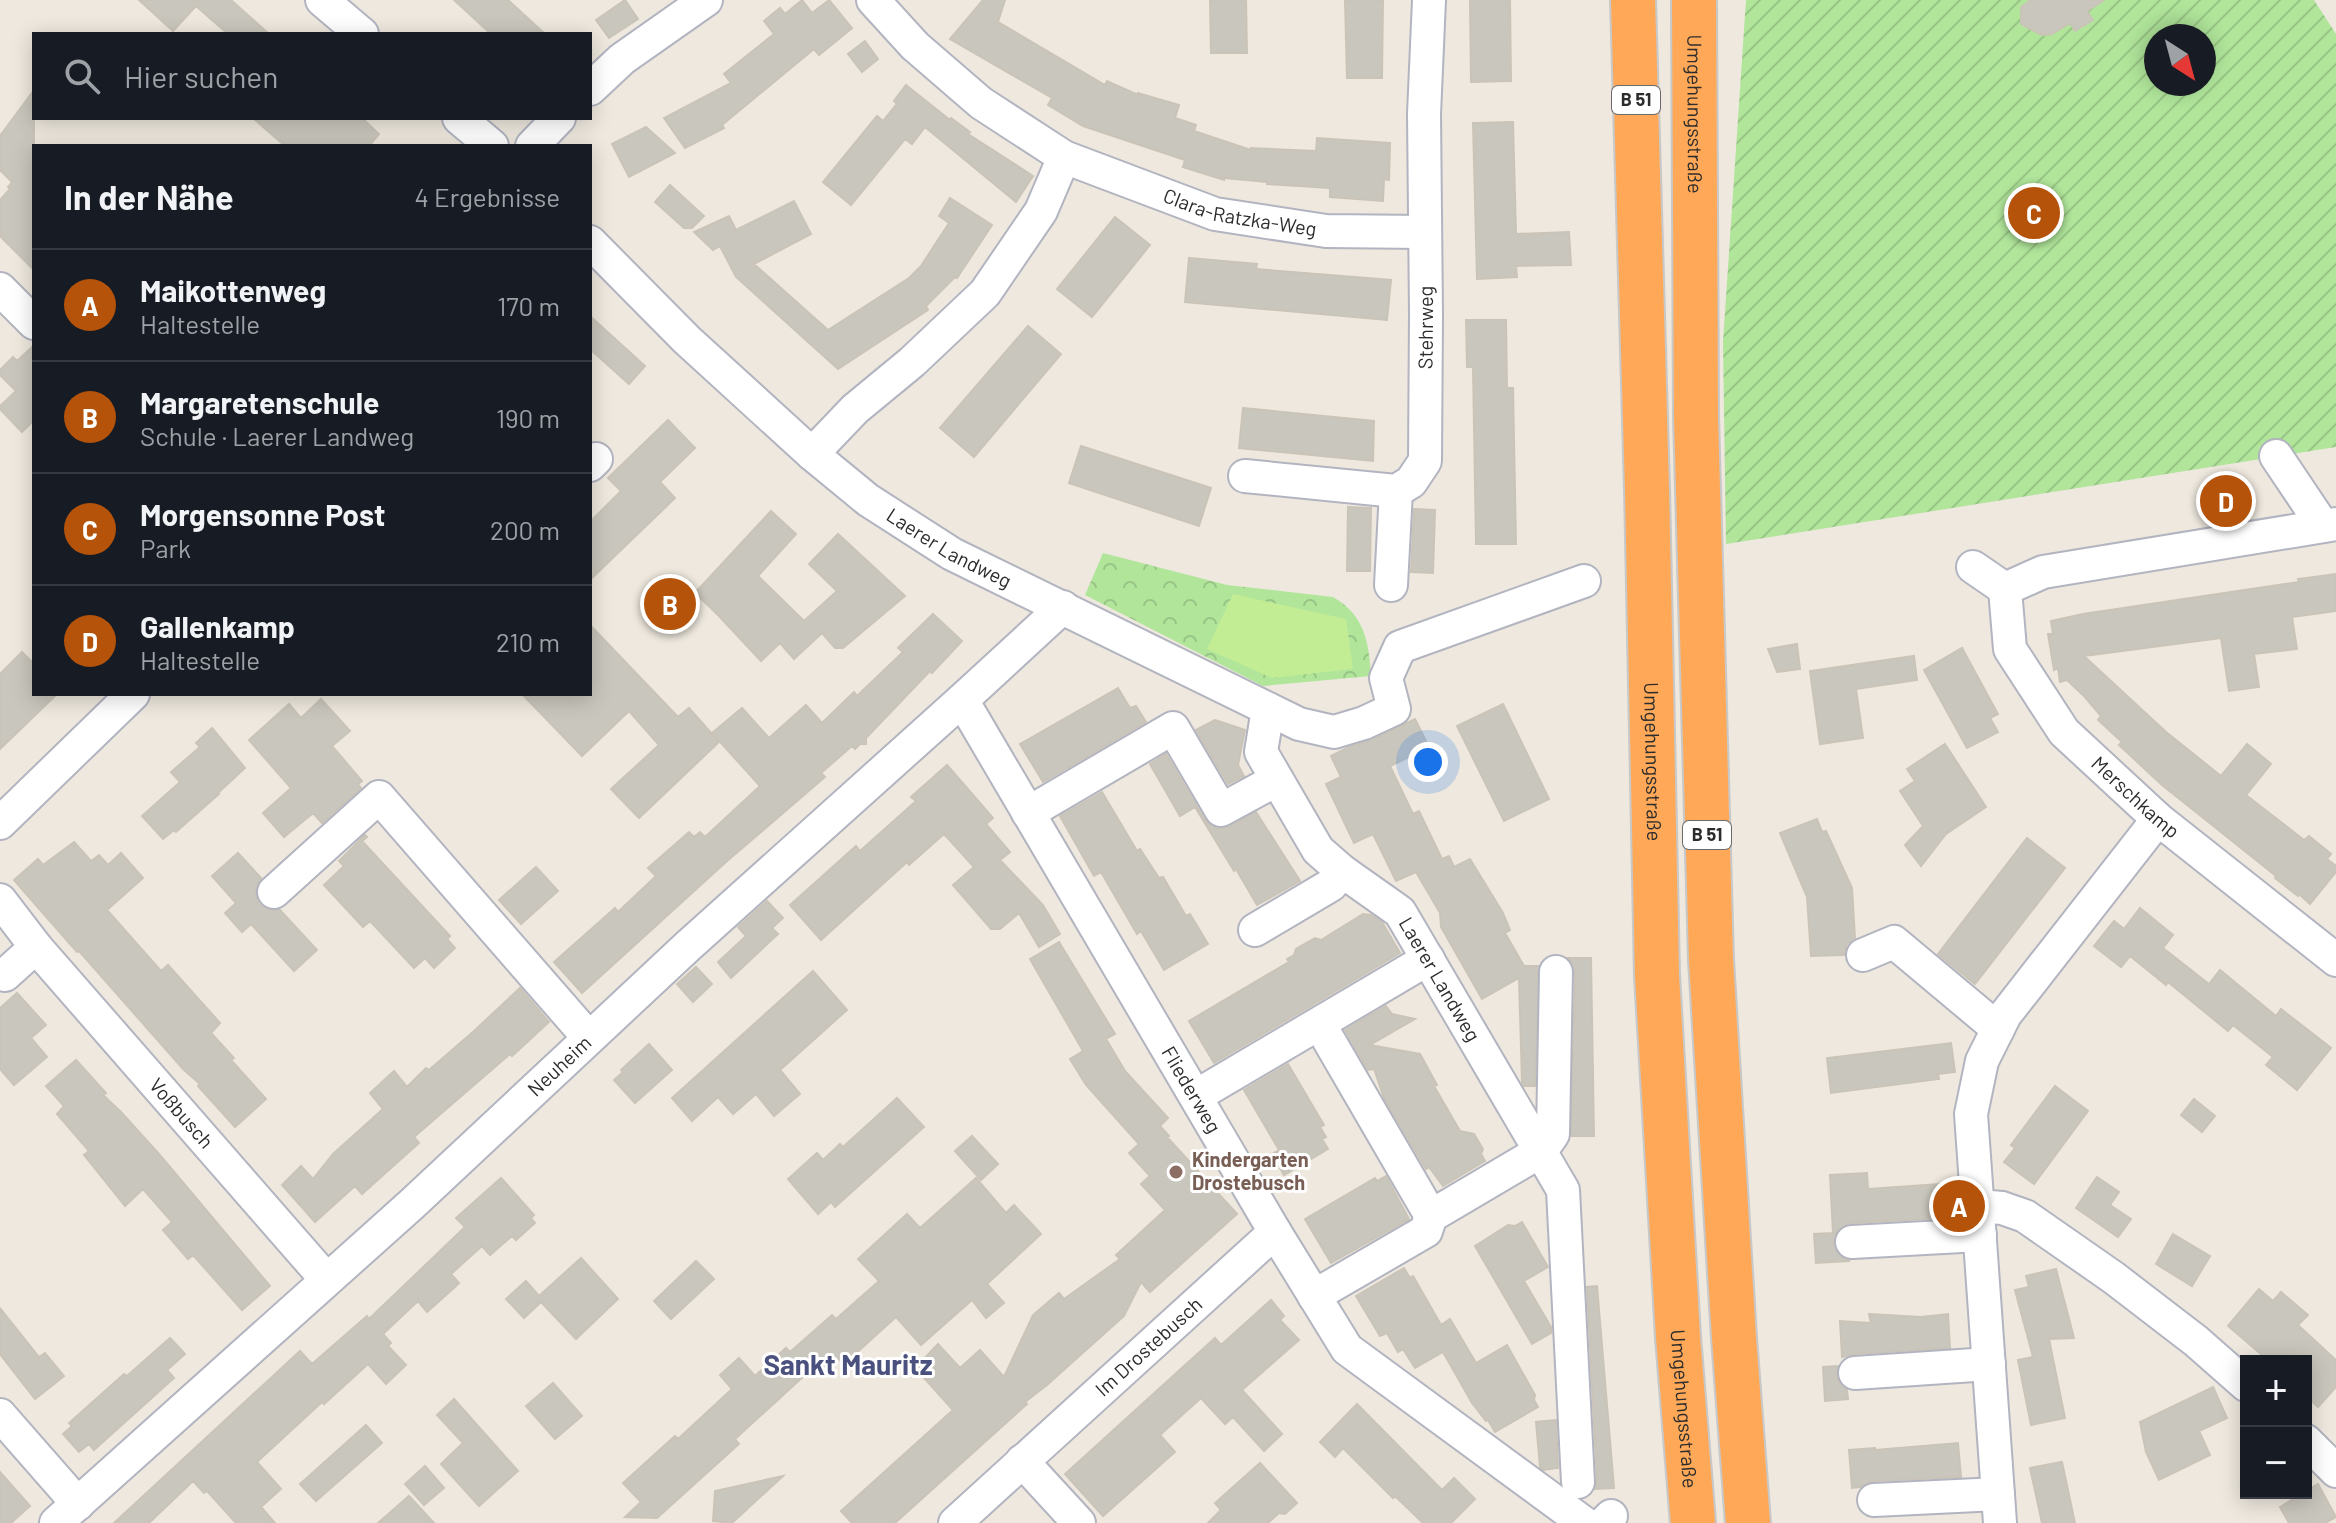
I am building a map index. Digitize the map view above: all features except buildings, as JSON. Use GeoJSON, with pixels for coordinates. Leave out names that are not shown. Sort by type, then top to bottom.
{"type":"FeatureCollection","features":[{"type":"Feature","properties":{"kind":"highway","name":"Umgehungsstraße"},"geometry":{"type":"LineString","coordinates":[[1633,0],[1657,975],[1678,1337],[1693,1523]]}},
{"type":"Feature","properties":{"kind":"highway","name":"Umgehungsstraße"},"geometry":{"type":"LineString","coordinates":[[1694,0],[1696,417],[1711,960],[1748,1523]]}},
{"type":"Feature","properties":{"kind":"street"},"geometry":{"type":"LineString","coordinates":[[322,0],[360,32]]}},
{"type":"Feature","properties":{"kind":"street"},"geometry":{"type":"LineString","coordinates":[[592,87],[622,59],[706,0]]}},
{"type":"Feature","properties":{"kind":"street","name":"Clara-Ratzka-Weg"},"geometry":{"type":"LineString","coordinates":[[873,0],[915,46],[981,103],[1064,157],[1215,214],[1326,231],[1424,232]]}},
{"type":"Feature","properties":{"kind":"street","name":"Stehrweg"},"geometry":{"type":"LineString","coordinates":[[1396,491],[1411,482],[1425,461],[1424,114],[1429,0]]}},
{"type":"Feature","properties":{"kind":"street"},"geometry":{"type":"LineString","coordinates":[[461,120],[490,144]]}},
{"type":"Feature","properties":{"kind":"street"},"geometry":{"type":"LineString","coordinates":[[534,144],[557,120]]}},
{"type":"Feature","properties":{"kind":"street"},"geometry":{"type":"LineString","coordinates":[[812,454],[855,409],[912,362],[985,293],[1041,211],[1064,157]]}},
{"type":"Feature","properties":{"kind":"street","name":"Laerer Landweg"},"geometry":{"type":"LineString","coordinates":[[592,244],[687,340],[812,454],[868,500],[952,554],[1299,724],[1334,732],[1405,708],[1386,678],[1400,647],[1584,581]]}},
{"type":"Feature","properties":{"kind":"street"},"geometry":{"type":"LineString","coordinates":[[0,289],[32,321]]}},
{"type":"Feature","properties":{"kind":"street"},"geometry":{"type":"LineString","coordinates":[[1973,567],[2005,589],[2043,572],[2329,525],[2276,456]]}},
{"type":"Feature","properties":{"kind":"street"},"geometry":{"type":"LineString","coordinates":[[1245,476],[1396,491],[1391,585]]}},
{"type":"Feature","properties":{"kind":"street","name":"Merschkamp"},"geometry":{"type":"LineString","coordinates":[[2005,589],[2010,649],[2064,732],[2158,819],[2336,960]]}},
{"type":"Feature","properties":{"kind":"street","name":"Neuheim"},"geometry":{"type":"LineString","coordinates":[[67,1513],[412,1204],[700,935],[1063,607]]}},
{"type":"Feature","properties":{"kind":"street"},"geometry":{"type":"LineString","coordinates":[[0,823],[131,696]]}},
{"type":"Feature","properties":{"kind":"street","name":"Fliederweg"},"geometry":{"type":"LineString","coordinates":[[962,700],[1347,1349],[1600,1521]]}},
{"type":"Feature","properties":{"kind":"street","name":"Laerer Landweg"},"geometry":{"type":"LineString","coordinates":[[1268,709],[1261,752],[1318,850],[1400,912],[1563,1190],[1578,1482]]}},
{"type":"Feature","properties":{"kind":"street"},"geometry":{"type":"LineString","coordinates":[[1028,813],[1173,728],[1221,810],[1276,780]]}},
{"type":"Feature","properties":{"kind":"street"},"geometry":{"type":"LineString","coordinates":[[274,892],[379,797],[589,1038]]}},
{"type":"Feature","properties":{"kind":"street"},"geometry":{"type":"LineString","coordinates":[[1874,1500],[1999,1509],[1971,1114],[1982,1061],[2005,1015],[2158,819]]}},
{"type":"Feature","properties":{"kind":"street"},"geometry":{"type":"LineString","coordinates":[[1255,930],[1331,885],[1342,871]]}},
{"type":"Feature","properties":{"kind":"street","name":"Voßbusch"},"geometry":{"type":"LineString","coordinates":[[0,900],[36,947],[326,1279]]}},
{"type":"Feature","properties":{"kind":"street"},"geometry":{"type":"LineString","coordinates":[[1863,955],[1894,942],[1998,1029]]}},
{"type":"Feature","properties":{"kind":"street"},"geometry":{"type":"LineString","coordinates":[[5,975],[36,947]]}},
{"type":"Feature","properties":{"kind":"street"},"geometry":{"type":"LineString","coordinates":[[1196,1096],[1428,959]]}},
{"type":"Feature","properties":{"kind":"street"},"geometry":{"type":"LineString","coordinates":[[1314,1296],[1426,1231],[1431,1216],[1541,1151],[1553,1134],[1556,972]]}},
{"type":"Feature","properties":{"kind":"street"},"geometry":{"type":"LineString","coordinates":[[1320,1025],[1431,1216]]}},
{"type":"Feature","properties":{"kind":"street"},"geometry":{"type":"LineString","coordinates":[[1852,1242],[1979,1221],[2002,1208],[2025,1216],[2138,1296],[2240,1380]]}},
{"type":"Feature","properties":{"kind":"street","name":"Im Drostebusch"},"geometry":{"type":"LineString","coordinates":[[955,1523],[1275,1232]]}},
{"type":"Feature","properties":{"kind":"street"},"geometry":{"type":"LineString","coordinates":[[1855,1373],[1989,1364]]}},
{"type":"Feature","properties":{"kind":"street"},"geometry":{"type":"LineString","coordinates":[[0,1415],[67,1513]]}},
{"type":"Feature","properties":{"kind":"street"},"geometry":{"type":"LineString","coordinates":[[2312,1447],[2336,1471]]}},
{"type":"Feature","properties":{"kind":"street"},"geometry":{"type":"LineString","coordinates":[[1022,1461],[1079,1523]]}},
{"type":"Feature","properties":{"kind":"green space"},"geometry":{"type":"Polygon","coordinates":[[[1746,0],[2314,0],[2336,34],[2336,447],[1726,544],[1723,342],[1746,0]]]}},
{"type":"Feature","properties":{"kind":"green space"},"geometry":{"type":"Polygon","coordinates":[[[1103,553],[1227,585],[1333,597],[1359,621],[1367,641],[1371,676],[1263,686],[1085,595],[1103,553]]]}},
{"type":"Feature","properties":{"kind":"green space"},"geometry":{"type":"Polygon","coordinates":[[[1233,594],[1346,619],[1353,669],[1272,678],[1207,649],[1233,594]]]}},
{"type":"Feature","properties":{"kind":"place","name":"Morgensonne Post"},"geometry":{"type":"Point","coordinates":[2034,213]}},
{"type":"Feature","properties":{"kind":"place","name":"Gallenkamp"},"geometry":{"type":"Point","coordinates":[2226,501]}},
{"type":"Feature","properties":{"kind":"place","name":"Margaretenschule"},"geometry":{"type":"Point","coordinates":[670,604]}},
{"type":"Feature","properties":{"kind":"place","name":"Kindergarten Drostebusch"},"geometry":{"type":"Point","coordinates":[1176,1172]}},
{"type":"Feature","properties":{"kind":"place","name":"Maikottenweg"},"geometry":{"type":"Point","coordinates":[1959,1206]}},
{"type":"Feature","properties":{"kind":"district","name":"Sankt Mauritz"},"geometry":{"type":"Point","coordinates":[848,1365]}}]}
